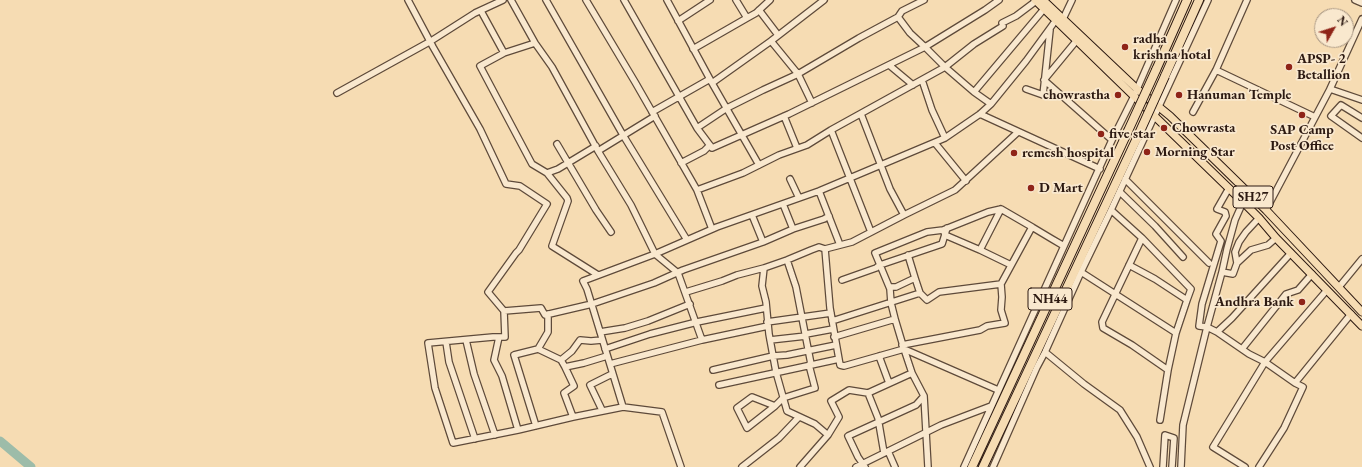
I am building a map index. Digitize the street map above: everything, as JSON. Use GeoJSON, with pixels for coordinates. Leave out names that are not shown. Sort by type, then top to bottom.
{"type":"FeatureCollection","features":[{"type":"Feature","properties":{"kind":"highway","name":"NH44"},"geometry":{"type":"LineString","coordinates":[[972,467],[1187,0]]}},
{"type":"Feature","properties":{"kind":"highway","name":"NH44"},"geometry":{"type":"LineString","coordinates":[[983,467],[1137,138],[1199,0]]}},
{"type":"Feature","properties":{"kind":"main road","name":"SH27"},"geometry":{"type":"LineString","coordinates":[[1038,0],[1136,93],[1154,115],[1259,218],[1276,238],[1362,326]]}},
{"type":"Feature","properties":{"kind":"main road","name":"SH27"},"geometry":{"type":"LineString","coordinates":[[1038,0],[1044,9],[1060,20],[1077,40],[1136,93],[1170,116],[1266,210],[1362,312]]}},
{"type":"Feature","properties":{"kind":"street"},"geometry":{"type":"LineString","coordinates":[[408,0],[480,129],[506,184],[520,186],[547,204],[519,250],[488,292],[504,311],[505,337],[428,343],[435,388],[453,443],[518,430],[602,410],[623,407],[662,412],[682,467]]}},
{"type":"Feature","properties":{"kind":"street"},"geometry":{"type":"LineString","coordinates":[[338,93],[431,41],[475,13],[502,0]]}},
{"type":"Feature","properties":{"kind":"street"},"geometry":{"type":"LineString","coordinates":[[511,0],[535,43],[552,67],[597,149],[631,205],[656,254],[678,273],[697,322],[702,340]]}},
{"type":"Feature","properties":{"kind":"street"},"geometry":{"type":"LineString","coordinates":[[546,0],[623,135],[687,240]]}},
{"type":"Feature","properties":{"kind":"street"},"geometry":{"type":"LineString","coordinates":[[586,0],[697,190],[712,229]]}},
{"type":"Feature","properties":{"kind":"street"},"geometry":{"type":"LineString","coordinates":[[624,0],[697,128],[712,148],[812,103],[925,47],[999,0]]}},
{"type":"Feature","properties":{"kind":"street"},"geometry":{"type":"LineString","coordinates":[[667,0],[759,165]]}},
{"type":"Feature","properties":{"kind":"street"},"geometry":{"type":"LineString","coordinates":[[678,21],[710,0]]}},
{"type":"Feature","properties":{"kind":"street"},"geometry":{"type":"LineString","coordinates":[[736,0],[747,18]]}},
{"type":"Feature","properties":{"kind":"street"},"geometry":{"type":"LineString","coordinates":[[693,49],[747,18],[770,0]]}},
{"type":"Feature","properties":{"kind":"street"},"geometry":{"type":"LineString","coordinates":[[546,173],[558,169],[623,135],[679,97],[711,81],[771,41],[824,0]]}},
{"type":"Feature","properties":{"kind":"street"},"geometry":{"type":"LineString","coordinates":[[697,128],[727,108],[798,74],[898,17],[902,11],[924,0]]}},
{"type":"Feature","properties":{"kind":"street"},"geometry":{"type":"LineString","coordinates":[[697,190],[743,173],[779,155],[807,145],[831,130],[945,67],[974,44],[1003,26],[1002,23],[1016,16],[1038,0]]}},
{"type":"Feature","properties":{"kind":"street"},"geometry":{"type":"LineString","coordinates":[[623,407],[592,304],[583,281],[656,254],[712,229],[819,191],[945,138],[980,114],[991,104],[1026,61],[1050,28],[1060,20],[1072,0]]}},
{"type":"Feature","properties":{"kind":"street"},"geometry":{"type":"LineString","coordinates":[[964,467],[1112,140],[1136,93],[1176,0]]}},
{"type":"Feature","properties":{"kind":"street"},"geometry":{"type":"LineString","coordinates":[[993,467],[1037,367],[1081,272],[1112,210],[1154,115],[1208,0]]}},
{"type":"Feature","properties":{"kind":"street"},"geometry":{"type":"LineString","coordinates":[[1193,112],[1216,70],[1247,0]]}},
{"type":"Feature","properties":{"kind":"street"},"geometry":{"type":"LineString","coordinates":[[1355,0],[1362,3]]}},
{"type":"Feature","properties":{"kind":"street"},"geometry":{"type":"LineString","coordinates":[[974,92],[1044,9]]}},
{"type":"Feature","properties":{"kind":"street"},"geometry":{"type":"LineString","coordinates":[[759,10],[778,35]]}},
{"type":"Feature","properties":{"kind":"street"},"geometry":{"type":"LineString","coordinates":[[481,11],[504,53]]}},
{"type":"Feature","properties":{"kind":"street"},"geometry":{"type":"LineString","coordinates":[[898,17],[910,33],[945,67],[974,92],[991,104]]}},
{"type":"Feature","properties":{"kind":"street"},"geometry":{"type":"LineString","coordinates":[[1266,210],[1330,89],[1362,19]]}},
{"type":"Feature","properties":{"kind":"street"},"geometry":{"type":"LineString","coordinates":[[1026,89],[1043,95],[1050,28]]}},
{"type":"Feature","properties":{"kind":"street"},"geometry":{"type":"LineString","coordinates":[[1044,80],[1077,40]]}},
{"type":"Feature","properties":{"kind":"street"},"geometry":{"type":"LineString","coordinates":[[771,41],[798,74],[812,103]]}},
{"type":"Feature","properties":{"kind":"street"},"geometry":{"type":"LineString","coordinates":[[535,43],[504,53],[480,66],[532,164],[546,173],[567,198],[568,201],[552,246],[598,275]]}},
{"type":"Feature","properties":{"kind":"street"},"geometry":{"type":"LineString","coordinates":[[889,65],[913,85]]}},
{"type":"Feature","properties":{"kind":"street"},"geometry":{"type":"LineString","coordinates":[[1216,70],[1315,117]]}},
{"type":"Feature","properties":{"kind":"street"},"geometry":{"type":"LineString","coordinates":[[922,80],[932,110],[945,138]]}},
{"type":"Feature","properties":{"kind":"street"},"geometry":{"type":"LineString","coordinates":[[1044,80],[1112,140]]}},
{"type":"Feature","properties":{"kind":"street"},"geometry":{"type":"LineString","coordinates":[[1330,89],[1362,100]]}},
{"type":"Feature","properties":{"kind":"street"},"geometry":{"type":"LineString","coordinates":[[1362,118],[1341,105],[1331,116],[1362,138]]}},
{"type":"Feature","properties":{"kind":"street"},"geometry":{"type":"LineString","coordinates":[[861,114],[880,166],[904,216]]}},
{"type":"Feature","properties":{"kind":"street"},"geometry":{"type":"LineString","coordinates":[[980,114],[1100,168]]}},
{"type":"Feature","properties":{"kind":"street"},"geometry":{"type":"LineString","coordinates":[[784,116],[797,148]]}},
{"type":"Feature","properties":{"kind":"street"},"geometry":{"type":"LineString","coordinates":[[831,130],[872,232]]}},
{"type":"Feature","properties":{"kind":"street"},"geometry":{"type":"LineString","coordinates":[[686,292],[722,282],[737,275],[764,268],[819,247],[825,249],[852,242],[955,190],[1018,132]]}},
{"type":"Feature","properties":{"kind":"street"},"geometry":{"type":"LineString","coordinates":[[935,143],[966,181]]}},
{"type":"Feature","properties":{"kind":"street"},"geometry":{"type":"LineString","coordinates":[[557,144],[610,232]]}},
{"type":"Feature","properties":{"kind":"street"},"geometry":{"type":"LineString","coordinates":[[681,163],[704,151],[710,145]]}},
{"type":"Feature","properties":{"kind":"street"},"geometry":{"type":"LineString","coordinates":[[790,179],[798,198]]}},
{"type":"Feature","properties":{"kind":"street"},"geometry":{"type":"LineString","coordinates":[[1125,179],[1209,262]]}},
{"type":"Feature","properties":{"kind":"street"},"geometry":{"type":"LineString","coordinates":[[1229,188],[1218,209],[1226,212],[1226,216],[1216,234],[1221,241],[1202,304],[1200,326],[1207,327],[1217,332],[1303,387],[1284,428],[1260,467]]}},
{"type":"Feature","properties":{"kind":"street"},"geometry":{"type":"LineString","coordinates":[[819,191],[840,245]]}},
{"type":"Feature","properties":{"kind":"street"},"geometry":{"type":"LineString","coordinates":[[1120,192],[1183,257]]}},
{"type":"Feature","properties":{"kind":"street"},"geometry":{"type":"LineString","coordinates":[[1181,467],[1183,425],[1227,249],[1235,220],[1243,202]]}},
{"type":"Feature","properties":{"kind":"street"},"geometry":{"type":"LineString","coordinates":[[783,204],[793,229]]}},
{"type":"Feature","properties":{"kind":"street"},"geometry":{"type":"LineString","coordinates":[[928,467],[924,396],[912,373],[903,347],[894,319],[890,287],[875,253],[927,232],[945,231],[988,212],[1001,209],[1064,246]]}},
{"type":"Feature","properties":{"kind":"street"},"geometry":{"type":"LineString","coordinates":[[980,250],[1001,209]]}},
{"type":"Feature","properties":{"kind":"street"},"geometry":{"type":"LineString","coordinates":[[1112,210],[1142,238],[1191,289],[1176,333],[1160,420]]}},
{"type":"Feature","properties":{"kind":"street"},"geometry":{"type":"LineString","coordinates":[[752,215],[763,242]]}},
{"type":"Feature","properties":{"kind":"street"},"geometry":{"type":"LineString","coordinates":[[504,311],[541,308],[546,315],[592,304],[654,283],[683,270],[725,254],[763,242],[829,216]]}},
{"type":"Feature","properties":{"kind":"street"},"geometry":{"type":"LineString","coordinates":[[1237,263],[1235,252],[1239,242],[1259,218]]}},
{"type":"Feature","properties":{"kind":"street"},"geometry":{"type":"LineString","coordinates":[[825,249],[834,337],[840,365],[844,366],[879,356],[903,347],[980,330],[987,326],[1005,322],[1001,310],[1001,284],[1032,227]]}},
{"type":"Feature","properties":{"kind":"street"},"geometry":{"type":"LineString","coordinates":[[945,231],[1011,266]]}},
{"type":"Feature","properties":{"kind":"street"},"geometry":{"type":"LineString","coordinates":[[842,280],[876,268],[880,264],[942,244],[945,231]]}},
{"type":"Feature","properties":{"kind":"street"},"geometry":{"type":"LineString","coordinates":[[1142,238],[1102,322],[1103,328],[1132,345],[1168,370]]}},
{"type":"Feature","properties":{"kind":"street"},"geometry":{"type":"LineString","coordinates":[[1222,272],[1233,274],[1237,263],[1251,250],[1268,245],[1276,238]]}},
{"type":"Feature","properties":{"kind":"street"},"geometry":{"type":"LineString","coordinates":[[1217,332],[1232,318],[1291,253]]}},
{"type":"Feature","properties":{"kind":"street"},"geometry":{"type":"LineString","coordinates":[[908,255],[920,293],[927,300],[939,292],[1001,284]]}},
{"type":"Feature","properties":{"kind":"street"},"geometry":{"type":"LineString","coordinates":[[1339,287],[1362,259]]}},
{"type":"Feature","properties":{"kind":"street"},"geometry":{"type":"LineString","coordinates":[[775,406],[752,397],[737,408],[747,428],[775,406],[783,398],[816,388],[810,364],[809,350],[796,287],[787,260]]}},
{"type":"Feature","properties":{"kind":"street"},"geometry":{"type":"LineString","coordinates":[[1129,265],[1187,300]]}},
{"type":"Feature","properties":{"kind":"street"},"geometry":{"type":"LineString","coordinates":[[764,268],[762,286],[770,340],[776,372],[787,411],[815,424],[828,434]]}},
{"type":"Feature","properties":{"kind":"street"},"geometry":{"type":"LineString","coordinates":[[1081,272],[1176,333]]}},
{"type":"Feature","properties":{"kind":"street"},"geometry":{"type":"LineString","coordinates":[[1242,348],[1286,294],[1298,290],[1312,274]]}},
{"type":"Feature","properties":{"kind":"street"},"geometry":{"type":"LineString","coordinates":[[890,287],[896,287],[915,278]]}},
{"type":"Feature","properties":{"kind":"street"},"geometry":{"type":"LineString","coordinates":[[1245,467],[1213,447],[1265,362],[1327,290]]}},
{"type":"Feature","properties":{"kind":"street"},"geometry":{"type":"LineString","coordinates":[[832,321],[920,293]]}},
{"type":"Feature","properties":{"kind":"street"},"geometry":{"type":"LineString","coordinates":[[600,332],[624,328],[648,321],[690,304]]}},
{"type":"Feature","properties":{"kind":"street"},"geometry":{"type":"LineString","coordinates":[[605,349],[650,334],[697,322],[766,308]]}},
{"type":"Feature","properties":{"kind":"street"},"geometry":{"type":"LineString","coordinates":[[610,364],[768,324],[831,313]]}},
{"type":"Feature","properties":{"kind":"street"},"geometry":{"type":"LineString","coordinates":[[538,349],[548,332],[548,314]]}},
{"type":"Feature","properties":{"kind":"street"},"geometry":{"type":"LineString","coordinates":[[1295,383],[1351,314]]}},
{"type":"Feature","properties":{"kind":"street"},"geometry":{"type":"LineString","coordinates":[[834,337],[894,319]]}},
{"type":"Feature","properties":{"kind":"street"},"geometry":{"type":"LineString","coordinates":[[770,340],[806,335],[833,329]]}},
{"type":"Feature","properties":{"kind":"street"},"geometry":{"type":"LineString","coordinates":[[499,337],[494,360],[502,376],[518,430]]}},
{"type":"Feature","properties":{"kind":"street"},"geometry":{"type":"LineString","coordinates":[[466,340],[474,374],[495,435]]}},
{"type":"Feature","properties":{"kind":"street"},"geometry":{"type":"LineString","coordinates":[[561,360],[572,351],[580,340],[602,340]]}},
{"type":"Feature","properties":{"kind":"street"},"geometry":{"type":"LineString","coordinates":[[446,342],[449,362],[475,439]]}},
{"type":"Feature","properties":{"kind":"street"},"geometry":{"type":"LineString","coordinates":[[713,370],[773,356],[787,355],[836,345]]}},
{"type":"Feature","properties":{"kind":"street"},"geometry":{"type":"LineString","coordinates":[[903,347],[998,390]]}},
{"type":"Feature","properties":{"kind":"street"},"geometry":{"type":"LineString","coordinates":[[536,426],[514,355],[538,349],[561,360],[565,367],[574,386],[564,392],[573,417]]}},
{"type":"Feature","properties":{"kind":"street"},"geometry":{"type":"LineString","coordinates":[[1045,352],[1084,384],[1120,410],[1137,437],[1150,467]]}},
{"type":"Feature","properties":{"kind":"street"},"geometry":{"type":"LineString","coordinates":[[565,367],[607,356]]}},
{"type":"Feature","properties":{"kind":"street"},"geometry":{"type":"LineString","coordinates":[[879,356],[889,383]]}},
{"type":"Feature","properties":{"kind":"street"},"geometry":{"type":"LineString","coordinates":[[719,385],[810,364],[839,359]]}},
{"type":"Feature","properties":{"kind":"street"},"geometry":{"type":"LineString","coordinates":[[800,467],[828,434],[839,417],[831,401],[849,390],[868,393],[912,373]]}},
{"type":"Feature","properties":{"kind":"street"},"geometry":{"type":"LineString","coordinates":[[602,410],[590,385],[612,374]]}},
{"type":"Feature","properties":{"kind":"street"},"geometry":{"type":"LineString","coordinates":[[868,393],[879,421],[886,452],[895,467]]}},
{"type":"Feature","properties":{"kind":"street"},"geometry":{"type":"LineString","coordinates":[[864,466],[848,436],[916,404],[924,396]]}},
{"type":"Feature","properties":{"kind":"street"},"geometry":{"type":"LineString","coordinates":[[856,467],[864,466],[886,452],[927,432],[991,406]]}},
{"type":"Feature","properties":{"kind":"street"},"geometry":{"type":"LineString","coordinates":[[742,467],[779,438],[799,417]]}},
{"type":"Feature","properties":{"kind":"street"},"geometry":{"type":"LineString","coordinates":[[1163,467],[1165,436],[1174,438],[1172,467]]}},
{"type":"Feature","properties":{"kind":"waterway"},"geometry":{"type":"LineString","coordinates":[[0,441],[31,467]]}},
{"type":"Feature","properties":{"kind":"place","name":"radha krishna hotal"},"geometry":{"type":"Point","coordinates":[1125,47]}},
{"type":"Feature","properties":{"kind":"place","name":"APSP- 2 Betallion"},"geometry":{"type":"Point","coordinates":[1289,67]}},
{"type":"Feature","properties":{"kind":"place","name":"chowrastha"},"geometry":{"type":"Point","coordinates":[1118,95]}},
{"type":"Feature","properties":{"kind":"place","name":"Hanuman Temple"},"geometry":{"type":"Point","coordinates":[1179,95]}},
{"type":"Feature","properties":{"kind":"place","name":"SAP Camp Post Office"},"geometry":{"type":"Point","coordinates":[1302,115]}},
{"type":"Feature","properties":{"kind":"place","name":"Chowrasta"},"geometry":{"type":"Point","coordinates":[1164,128]}},
{"type":"Feature","properties":{"kind":"place","name":"five star"},"geometry":{"type":"Point","coordinates":[1101,134]}},
{"type":"Feature","properties":{"kind":"place","name":"Morning Star"},"geometry":{"type":"Point","coordinates":[1147,152]}},
{"type":"Feature","properties":{"kind":"place","name":"remesh hospital"},"geometry":{"type":"Point","coordinates":[1014,153]}},
{"type":"Feature","properties":{"kind":"place","name":"D Mart"},"geometry":{"type":"Point","coordinates":[1031,188]}},
{"type":"Feature","properties":{"kind":"place","name":"Andhra Bank"},"geometry":{"type":"Point","coordinates":[1302,302]}}]}
